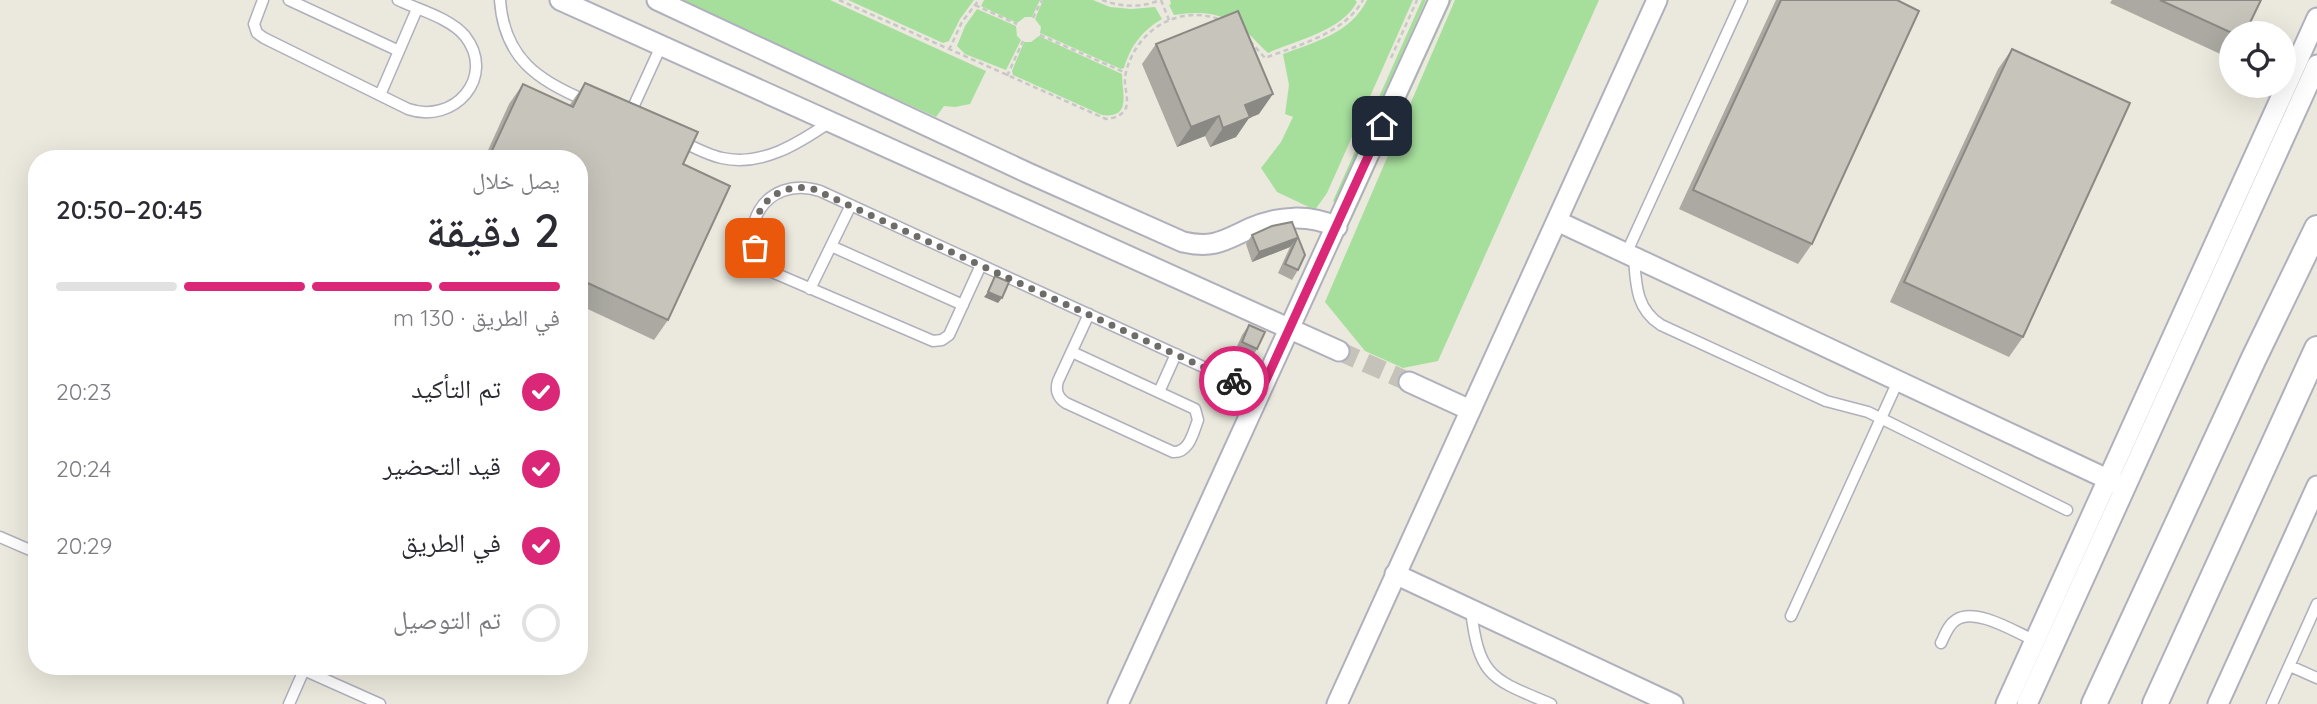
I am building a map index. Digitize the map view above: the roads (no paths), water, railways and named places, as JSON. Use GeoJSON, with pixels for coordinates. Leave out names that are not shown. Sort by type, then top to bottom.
{"type":"FeatureCollection","features":[{"type":"Feature","properties":{"kind":"street"},"geometry":{"type":"LineString","coordinates":[[560,0],[1339,351]]}},
{"type":"Feature","properties":{"kind":"street"},"geometry":{"type":"LineString","coordinates":[[657,0],[1028,173],[1183,242],[1202,245],[1222,243],[1265,223],[1291,218],[1321,220],[1336,227]]}},
{"type":"Feature","properties":{"kind":"street"},"geometry":{"type":"LineString","coordinates":[[1118,704],[1439,0]]}},
{"type":"Feature","properties":{"kind":"street"},"geometry":{"type":"LineString","coordinates":[[1337,704],[1657,0]]}},
{"type":"Feature","properties":{"kind":"street"},"geometry":{"type":"LineString","coordinates":[[2027,704],[2116,483],[2317,18]]}},
{"type":"Feature","properties":{"kind":"street"},"geometry":{"type":"LineString","coordinates":[[2006,704],[2034,640],[2116,483],[2317,65]]}},
{"type":"Feature","properties":{"kind":"street"},"geometry":{"type":"LineString","coordinates":[[1557,221],[2116,483]]}},
{"type":"Feature","properties":{"kind":"street"},"geometry":{"type":"LineString","coordinates":[[2094,704],[2253,358],[2317,228]]}},
{"type":"Feature","properties":{"kind":"street"},"geometry":{"type":"LineString","coordinates":[[2155,704],[2317,349]]}},
{"type":"Feature","properties":{"kind":"street"},"geometry":{"type":"LineString","coordinates":[[1409,382],[1470,411]]}},
{"type":"Feature","properties":{"kind":"street"},"geometry":{"type":"LineString","coordinates":[[2218,704],[2317,486]]}},
{"type":"Feature","properties":{"kind":"street"},"geometry":{"type":"LineString","coordinates":[[1395,575],[1673,704]]}},
{"type":"Feature","properties":{"kind":"lane"},"geometry":{"type":"LineString","coordinates":[[263,0],[254,24],[260,36],[418,112],[438,112],[456,104],[473,81],[474,52],[464,34],[448,23],[398,0]]}},
{"type":"Feature","properties":{"kind":"lane"},"geometry":{"type":"LineString","coordinates":[[289,0],[399,51]]}},
{"type":"Feature","properties":{"kind":"lane"},"geometry":{"type":"LineString","coordinates":[[500,0],[502,18],[509,38],[526,65],[549,85],[598,105]]}},
{"type":"Feature","properties":{"kind":"lane"},"geometry":{"type":"LineString","coordinates":[[1742,0],[1630,256],[1638,297],[1646,313],[1670,330],[1826,401],[1868,412],[2067,510]]}},
{"type":"Feature","properties":{"kind":"lane"},"geometry":{"type":"LineString","coordinates":[[380,95],[417,9]]}},
{"type":"Feature","properties":{"kind":"lane"},"geometry":{"type":"LineString","coordinates":[[628,118],[662,46]]}},
{"type":"Feature","properties":{"kind":"lane"},"geometry":{"type":"LineString","coordinates":[[674,138],[710,155],[746,160],[785,149],[830,122]]}},
{"type":"Feature","properties":{"kind":"lane"},"geometry":{"type":"LineString","coordinates":[[981,265],[949,334],[943,340],[933,341],[772,272],[755,248],[753,229],[760,210],[781,190],[801,186],[820,191],[1260,393]]}},
{"type":"Feature","properties":{"kind":"lane"},"geometry":{"type":"LineString","coordinates":[[810,289],[851,205]]}},
{"type":"Feature","properties":{"kind":"lane"},"geometry":{"type":"LineString","coordinates":[[831,246],[963,305]]}},
{"type":"Feature","properties":{"kind":"lane"},"geometry":{"type":"LineString","coordinates":[[1072,352],[1192,408],[1198,414],[1197,422],[1187,445],[1181,451],[1172,452],[1063,401],[1058,394],[1057,385],[1089,314]]}},
{"type":"Feature","properties":{"kind":"lane"},"geometry":{"type":"LineString","coordinates":[[1158,392],[1176,354]]}},
{"type":"Feature","properties":{"kind":"lane"},"geometry":{"type":"LineString","coordinates":[[1791,616],[1898,381]]}},
{"type":"Feature","properties":{"kind":"lane"},"geometry":{"type":"LineString","coordinates":[[0,537],[28,549]]}},
{"type":"Feature","properties":{"kind":"lane"},"geometry":{"type":"LineString","coordinates":[[2272,704],[2317,604]]}},
{"type":"Feature","properties":{"kind":"lane"},"geometry":{"type":"LineString","coordinates":[[1471,610],[1478,652],[1489,671],[1507,685],[1551,704]]}},
{"type":"Feature","properties":{"kind":"lane"},"geometry":{"type":"LineString","coordinates":[[1941,643],[1956,620],[1972,615],[2034,640]]}},
{"type":"Feature","properties":{"kind":"lane"},"geometry":{"type":"LineString","coordinates":[[2290,666],[2317,678]]}},
{"type":"Feature","properties":{"kind":"lane"},"geometry":{"type":"LineString","coordinates":[[289,704],[299,675]]}},
{"type":"Feature","properties":{"kind":"lane"},"geometry":{"type":"LineString","coordinates":[[316,675],[380,704]]}},
{"type":"Feature","properties":{"kind":"tunnel"},"geometry":{"type":"LineString","coordinates":[[1339,351],[1409,382]]}}]}
